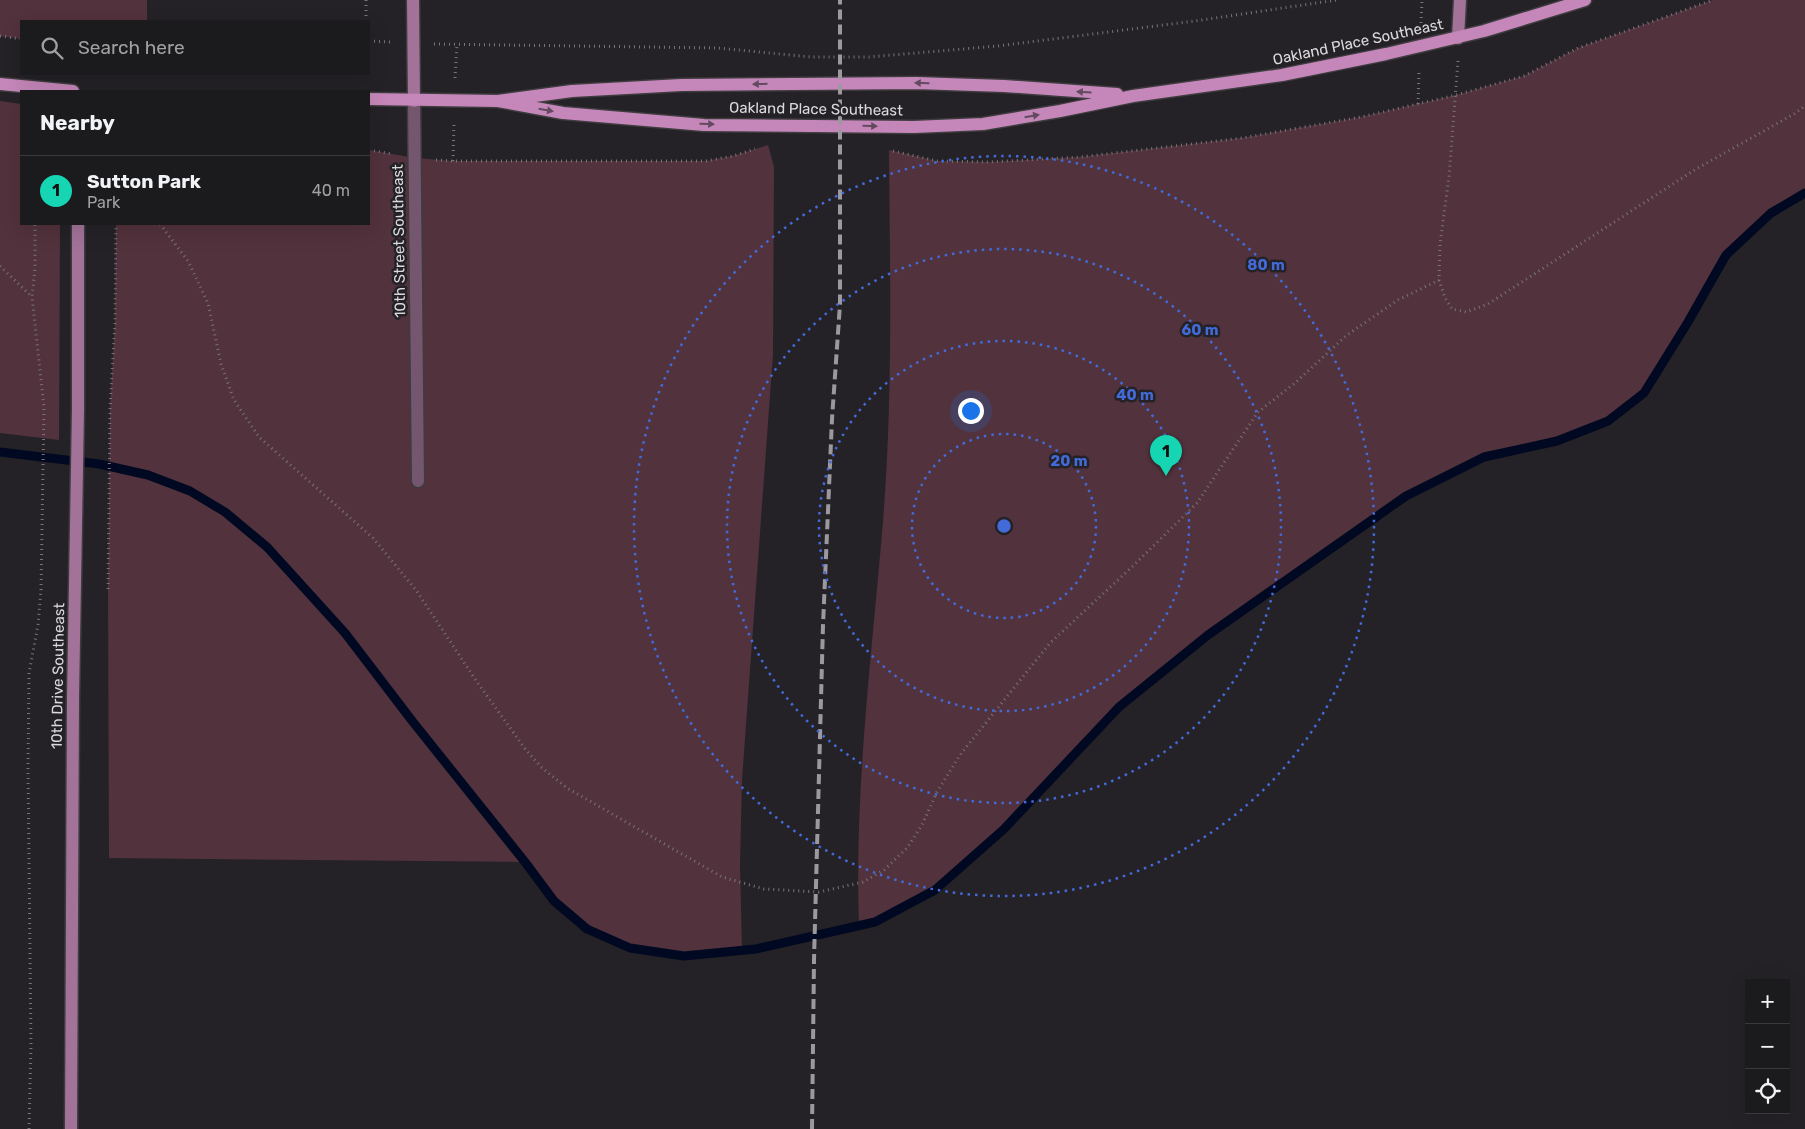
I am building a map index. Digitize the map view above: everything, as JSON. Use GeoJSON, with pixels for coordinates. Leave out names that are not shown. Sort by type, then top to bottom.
{"type":"FeatureCollection","features":[{"type":"Feature","properties":{"kind":"main road","name":"10th Street Southeast"},"geometry":{"type":"LineString","coordinates":[[413,0],[414,100]]}},
{"type":"Feature","properties":{"kind":"main road"},"geometry":{"type":"LineString","coordinates":[[1458,38],[1460,0]]}},
{"type":"Feature","properties":{"kind":"main road","name":"Oakland Place Southeast"},"geometry":{"type":"LineString","coordinates":[[370,99],[498,102],[563,113],[704,125],[914,127],[983,124],[1133,96],[1282,75],[1386,54],[1458,38],[1585,0]]}},
{"type":"Feature","properties":{"kind":"main road","name":"Oakland Place Southeast"},"geometry":{"type":"LineString","coordinates":[[498,102],[572,91],[690,85],[916,83],[1004,86],[1133,96]]}},
{"type":"Feature","properties":{"kind":"main road"},"geometry":{"type":"LineString","coordinates":[[0,84],[63,90]]}},
{"type":"Feature","properties":{"kind":"main road","name":"10th Drive Southeast"},"geometry":{"type":"LineString","coordinates":[[71,1129],[78,225]]}},
{"type":"Feature","properties":{"kind":"street","name":"10th Street Southeast"},"geometry":{"type":"LineString","coordinates":[[414,100],[418,481]]}},
{"type":"Feature","properties":{"kind":"path"},"geometry":{"type":"LineString","coordinates":[[366,0],[366,20]]}},
{"type":"Feature","properties":{"kind":"path"},"geometry":{"type":"LineString","coordinates":[[457,45],[718,48],[811,57],[869,57],[998,46],[1195,21],[1337,0]]}},
{"type":"Feature","properties":{"kind":"path"},"geometry":{"type":"LineString","coordinates":[[1456,95],[1524,76],[1578,48],[1712,0]]}},
{"type":"Feature","properties":{"kind":"path"},"geometry":{"type":"LineString","coordinates":[[0,36],[20,39]]}},
{"type":"Feature","properties":{"kind":"path"},"geometry":{"type":"LineString","coordinates":[[1458,38],[1456,95],[1449,177],[1440,244],[1439,280],[1445,298],[1452,309],[1466,312],[1488,304],[1696,169],[1805,106]]}},
{"type":"Feature","properties":{"kind":"path"},"geometry":{"type":"LineString","coordinates":[[29,1129],[31,1034],[29,682],[38,625],[41,590],[44,407],[32,297],[36,225]]}},
{"type":"Feature","properties":{"kind":"path"},"geometry":{"type":"LineString","coordinates":[[108,590],[110,409],[115,322],[116,225]]}},
{"type":"Feature","properties":{"kind":"path"},"geometry":{"type":"LineString","coordinates":[[161,225],[188,261],[208,303],[221,364],[234,400],[259,437],[373,538],[416,590],[477,682],[526,750],[541,767],[567,788],[722,877],[764,889],[819,892],[863,882],[884,870],[907,848],[922,825],[937,792],[966,747],[1050,643],[1197,503],[1258,412],[1295,383],[1347,335],[1398,300],[1439,280]]}},
{"type":"Feature","properties":{"kind":"path"},"geometry":{"type":"LineString","coordinates":[[0,266],[32,297]]}},
{"type":"Feature","properties":{"kind":"shaded area"},"geometry":{"type":"Polygon","coordinates":[[[0,0],[147,0],[147,20],[20,20],[20,39],[0,36],[0,0]]]}},
{"type":"Feature","properties":{"kind":"shaded area"},"geometry":{"type":"Polygon","coordinates":[[[1713,0],[1805,0],[1805,193],[1771,213],[1726,255],[1688,322],[1644,393],[1608,421],[1557,441],[1484,457],[1406,496],[1208,635],[1119,707],[1004,829],[939,887],[875,922],[859,926],[858,875],[861,773],[883,521],[888,428],[890,336],[889,150],[937,161],[989,162],[1080,157],[1242,138],[1361,117],[1456,95],[1524,76],[1578,48],[1713,0]]]}},
{"type":"Feature","properties":{"kind":"shaded area"},"geometry":{"type":"Polygon","coordinates":[[[0,101],[20,104],[20,225],[60,225],[59,440],[0,433],[0,101]]]}},
{"type":"Feature","properties":{"kind":"shaded area"},"geometry":{"type":"Polygon","coordinates":[[[768,145],[774,167],[773,354],[742,780],[740,864],[742,950],[684,956],[630,948],[587,929],[554,901],[525,862],[109,858],[108,589],[110,409],[115,322],[116,225],[370,225],[370,150],[415,158],[453,161],[706,161],[733,156],[768,145]]]}},
{"type":"Feature","properties":{"kind":"waterway"},"geometry":{"type":"LineString","coordinates":[[0,452],[99,464],[148,475],[190,491],[225,512],[267,547],[345,633],[554,901],[587,929],[630,948],[684,956],[756,949],[875,922],[935,890],[1004,829],[1119,707],[1208,635],[1406,496],[1484,457],[1557,441],[1608,421],[1644,393],[1688,322],[1726,255],[1771,213],[1805,193]]}},
{"type":"Feature","properties":{"kind":"railway"},"geometry":{"type":"LineString","coordinates":[[812,1129],[814,960],[823,625],[832,419],[840,304],[840,0]]}},
{"type":"Feature","properties":{"kind":"place","name":"Sutton Park"},"geometry":{"type":"Point","coordinates":[1166,476]}}]}
